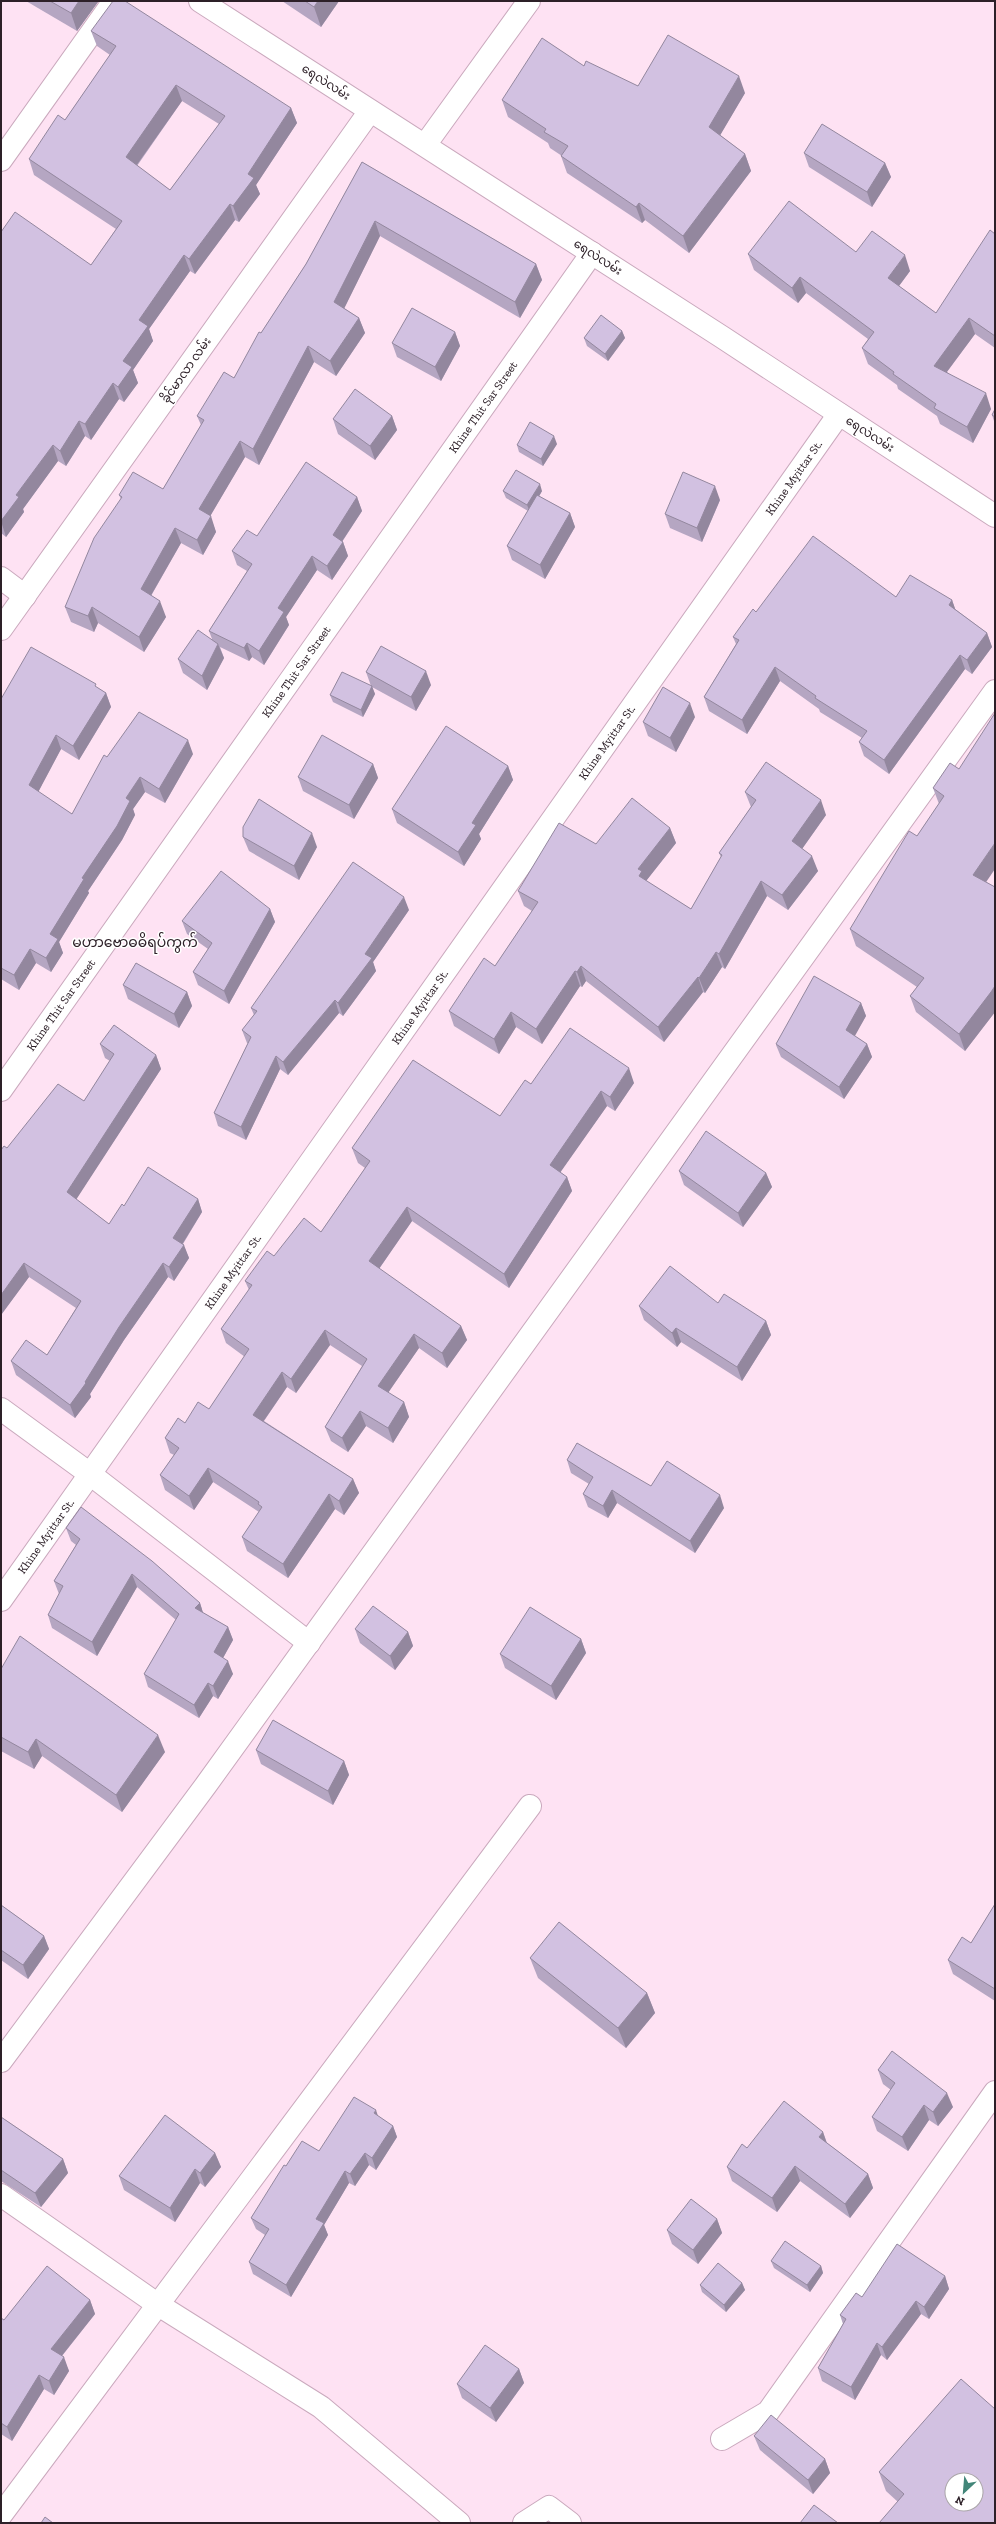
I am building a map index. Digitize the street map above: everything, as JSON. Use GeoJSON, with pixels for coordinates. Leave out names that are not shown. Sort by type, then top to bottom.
{"type":"FeatureCollection","features":[{"type":"Feature","properties":{"kind":"street"},"geometry":{"type":"LineString","coordinates":[[1,160],[114,1]]}},
{"type":"Feature","properties":{"kind":"street","name":"ရေလဲလမ်း"},"geometry":{"type":"LineString","coordinates":[[200,1],[592,253],[995,516]]}},
{"type":"Feature","properties":{"kind":"street"},"geometry":{"type":"LineString","coordinates":[[425,145],[529,1]]}},
{"type":"Feature","properties":{"kind":"street","name":"ခိုင်မာလာ လမ်း"},"geometry":{"type":"LineString","coordinates":[[1,629],[370,111]]}},
{"type":"Feature","properties":{"kind":"street","name":"Khine Thit Sar Street"},"geometry":{"type":"LineString","coordinates":[[1,1090],[592,253]]}},
{"type":"Feature","properties":{"kind":"street","name":"Khine Myittar St."},"geometry":{"type":"LineString","coordinates":[[1,1600],[839,414]]}},
{"type":"Feature","properties":{"kind":"street"},"geometry":{"type":"LineString","coordinates":[[1,578],[25,596]]}},
{"type":"Feature","properties":{"kind":"street"},"geometry":{"type":"LineString","coordinates":[[1,2062],[309,1643],[995,691]]}},
{"type":"Feature","properties":{"kind":"street"},"geometry":{"type":"LineString","coordinates":[[1,1409],[90,1474],[309,1643]]}},
{"type":"Feature","properties":{"kind":"street"},"geometry":{"type":"LineString","coordinates":[[1,2515],[530,1806]]}},
{"type":"Feature","properties":{"kind":"street"},"geometry":{"type":"LineString","coordinates":[[722,2439],[768,2412],[995,2092]]}},
{"type":"Feature","properties":{"kind":"street"},"geometry":{"type":"LineString","coordinates":[[1,2195],[157,2304],[321,2407],[459,2523]]}},
{"type":"Feature","properties":{"kind":"street"},"geometry":{"type":"LineString","coordinates":[[524,2523],[549,2507],[570,2523]]}},
{"type":"Feature","properties":{"kind":"building"},"geometry":{"type":"Polygon","coordinates":[[[50,1],[79,1],[71,13],[50,1]]]}},
{"type":"Feature","properties":{"kind":"building"},"geometry":{"type":"Polygon","coordinates":[[[113,1],[125,1],[291,108],[248,174],[254,178],[233,206],[230,204],[189,259],[184,255],[139,320],[148,326],[123,361],[132,367],[118,387],[113,383],[85,424],[79,421],[60,451],[53,445],[16,495],[19,497],[1,521],[1,232],[15,212],[91,265],[122,221],[29,159],[58,115],[65,120],[116,46],[91,31],[113,1]],[[176,85],[126,157],[170,190],[225,116],[176,85]]]}},
{"type":"Feature","properties":{"kind":"building"},"geometry":{"type":"Polygon","coordinates":[[[305,1],[318,1],[314,7],[305,1]]]}},
{"type":"Feature","properties":{"kind":"building"},"geometry":{"type":"Polygon","coordinates":[[[668,35],[739,76],[709,127],[745,154],[683,236],[639,203],[636,207],[561,156],[568,146],[544,132],[546,129],[502,100],[542,38],[584,66],[586,61],[638,86],[668,35]]]}},
{"type":"Feature","properties":{"kind":"building"},"geometry":{"type":"Polygon","coordinates":[[[822,124],[885,163],[867,192],[804,153],[822,124]]]}},
{"type":"Feature","properties":{"kind":"building"},"geometry":{"type":"Polygon","coordinates":[[[362,162],[536,264],[515,302],[375,221],[334,302],[359,318],[330,361],[308,346],[253,449],[240,441],[199,509],[211,516],[197,540],[175,528],[141,589],[160,601],[139,637],[92,607],[88,616],[65,607],[94,538],[122,497],[119,495],[133,472],[163,489],[204,420],[197,416],[224,372],[234,378],[259,332],[261,333],[306,264],[362,162]]]}},
{"type":"Feature","properties":{"kind":"building"},"geometry":{"type":"Polygon","coordinates":[[[789,201],[856,252],[872,231],[905,255],[888,278],[936,313],[990,230],[995,234],[995,336],[969,318],[934,366],[986,393],[967,427],[934,408],[936,404],[893,374],[894,372],[862,348],[874,332],[800,277],[792,288],[748,254],[789,201]]]}},
{"type":"Feature","properties":{"kind":"building"},"geometry":{"type":"Polygon","coordinates":[[[412,308],[455,332],[435,367],[392,343],[412,308]]]}},
{"type":"Feature","properties":{"kind":"building"},"geometry":{"type":"Polygon","coordinates":[[[601,315],[622,331],[605,354],[584,338],[601,315]]]}},
{"type":"Feature","properties":{"kind":"building"},"geometry":{"type":"Polygon","coordinates":[[[355,389],[392,416],[370,446],[333,419],[355,389]]]}},
{"type":"Feature","properties":{"kind":"building"},"geometry":{"type":"Polygon","coordinates":[[[995,409],[995,417],[992,415],[995,409]]]}},
{"type":"Feature","properties":{"kind":"building"},"geometry":{"type":"Polygon","coordinates":[[[530,422],[554,436],[541,459],[517,445],[530,422]]]}},
{"type":"Feature","properties":{"kind":"building"},"geometry":{"type":"Polygon","coordinates":[[[306,462],[357,497],[333,535],[343,542],[327,566],[312,556],[278,608],[284,612],[259,651],[247,643],[244,648],[209,631],[252,564],[232,551],[247,530],[257,536],[306,462]]]}},
{"type":"Feature","properties":{"kind":"building"},"geometry":{"type":"Polygon","coordinates":[[[516,470],[540,484],[527,505],[503,491],[516,470]]]}},
{"type":"Feature","properties":{"kind":"building"},"geometry":{"type":"Polygon","coordinates":[[[683,472],[715,486],[697,528],[665,514],[683,472]]]}},
{"type":"Feature","properties":{"kind":"building"},"geometry":{"type":"Polygon","coordinates":[[[537,495],[570,513],[540,565],[507,546],[537,495]]]}},
{"type":"Feature","properties":{"kind":"building"},"geometry":{"type":"Polygon","coordinates":[[[813,536],[896,597],[910,575],[952,600],[949,605],[987,633],[967,660],[960,655],[884,760],[859,742],[867,731],[815,698],[816,696],[775,667],[742,720],[704,697],[739,640],[733,637],[753,609],[756,612],[813,536]]]}},
{"type":"Feature","properties":{"kind":"building"},"geometry":{"type":"Polygon","coordinates":[[[198,630],[218,644],[202,676],[178,659],[198,630]]]}},
{"type":"Feature","properties":{"kind":"building"},"geometry":{"type":"Polygon","coordinates":[[[381,646],[426,671],[411,697],[366,672],[381,646]]]}},
{"type":"Feature","properties":{"kind":"building"},"geometry":{"type":"Polygon","coordinates":[[[31,647],[96,684],[95,686],[106,693],[73,746],[56,735],[29,785],[72,814],[104,755],[107,757],[139,712],[188,740],[159,789],[140,777],[126,798],[130,801],[117,826],[82,878],[84,879],[50,934],[58,939],[46,958],[30,949],[14,975],[1,968],[1,699],[31,647]]]}},
{"type":"Feature","properties":{"kind":"building"},"geometry":{"type":"Polygon","coordinates":[[[342,672],[372,686],[361,710],[330,695],[342,672]]]}},
{"type":"Feature","properties":{"kind":"building"},"geometry":{"type":"Polygon","coordinates":[[[663,687],[690,703],[670,738],[643,722],[663,687]]]}},
{"type":"Feature","properties":{"kind":"building"},"geometry":{"type":"Polygon","coordinates":[[[995,713],[995,843],[973,875],[995,887],[995,986],[959,1034],[910,996],[924,978],[850,929],[909,831],[917,836],[944,796],[933,788],[950,763],[959,769],[995,713]]]}},
{"type":"Feature","properties":{"kind":"building"},"geometry":{"type":"Polygon","coordinates":[[[446,726],[508,766],[472,823],[476,825],[458,852],[392,809],[446,726]]]}},
{"type":"Feature","properties":{"kind":"building"},"geometry":{"type":"Polygon","coordinates":[[[322,735],[373,764],[349,805],[298,777],[322,735]]]}},
{"type":"Feature","properties":{"kind":"building"},"geometry":{"type":"Polygon","coordinates":[[[766,762],[821,800],[792,841],[812,856],[782,895],[761,881],[719,954],[716,952],[699,978],[698,977],[658,1027],[581,966],[577,972],[575,971],[536,1029],[511,1012],[494,1039],[449,1011],[484,958],[495,966],[538,902],[518,891],[559,823],[596,844],[632,798],[670,828],[638,869],[642,871],[639,876],[691,909],[722,855],[719,853],[756,800],[745,792],[766,762]]]}},
{"type":"Feature","properties":{"kind":"building"},"geometry":{"type":"Polygon","coordinates":[[[259,799],[312,833],[294,866],[243,837],[243,827],[259,799]]]}},
{"type":"Feature","properties":{"kind":"building"},"geometry":{"type":"Polygon","coordinates":[[[353,862],[404,897],[365,954],[372,958],[338,1003],[335,1000],[283,1062],[276,1056],[241,1127],[214,1113],[251,1037],[242,1030],[257,1011],[251,1008],[353,862]]]}},
{"type":"Feature","properties":{"kind":"building"},"geometry":{"type":"Polygon","coordinates":[[[221,871],[270,909],[224,991],[193,972],[212,943],[182,921],[221,871]]]}},
{"type":"Feature","properties":{"kind":"building"},"geometry":{"type":"Polygon","coordinates":[[[136,963],[187,992],[174,1014],[123,985],[136,963]]]}},
{"type":"Feature","properties":{"kind":"building"},"geometry":{"type":"Polygon","coordinates":[[[814,976],[861,1003],[846,1030],[867,1044],[839,1087],[776,1044],[814,976]]]}},
{"type":"Feature","properties":{"kind":"building"},"geometry":{"type":"Polygon","coordinates":[[[114,1025],[156,1055],[67,1192],[109,1224],[122,1204],[124,1206],[148,1167],[198,1199],[173,1238],[184,1245],[169,1267],[163,1263],[119,1327],[85,1382],[86,1383],[70,1405],[11,1361],[26,1340],[47,1355],[81,1301],[24,1263],[1,1295],[1,1150],[4,1146],[7,1148],[58,1084],[84,1101],[114,1054],[100,1044],[114,1025]]]}},
{"type":"Feature","properties":{"kind":"building"},"geometry":{"type":"Polygon","coordinates":[[[570,1028],[629,1068],[610,1097],[601,1091],[550,1165],[567,1177],[504,1274],[407,1207],[369,1261],[461,1326],[442,1353],[414,1334],[378,1386],[404,1402],[388,1428],[360,1411],[342,1438],[325,1427],[367,1359],[325,1330],[291,1379],[282,1372],[253,1415],[353,1479],[339,1501],[329,1494],[283,1564],[242,1537],[262,1507],[258,1504],[259,1502],[208,1468],[189,1496],[160,1475],[179,1448],[165,1438],[178,1418],[185,1423],[198,1402],[209,1409],[249,1349],[221,1329],[252,1285],[245,1281],[267,1251],[274,1256],[304,1218],[321,1232],[370,1161],[352,1148],[413,1060],[500,1116],[525,1080],[531,1084],[570,1028]]]}},
{"type":"Feature","properties":{"kind":"building"},"geometry":{"type":"Polygon","coordinates":[[[706,1131],[766,1173],[738,1213],[679,1171],[706,1131]]]}},
{"type":"Feature","properties":{"kind":"building"},"geometry":{"type":"Polygon","coordinates":[[[670,1266],[718,1303],[724,1294],[766,1321],[737,1367],[676,1328],[672,1333],[639,1306],[670,1266]]]}},
{"type":"Feature","properties":{"kind":"building"},"geometry":{"type":"Polygon","coordinates":[[[577,1443],[651,1486],[667,1461],[720,1495],[690,1541],[612,1490],[603,1506],[583,1494],[593,1477],[567,1460],[577,1443]]]}},
{"type":"Feature","properties":{"kind":"building"},"geometry":{"type":"Polygon","coordinates":[[[81,1507],[152,1561],[200,1603],[195,1608],[228,1627],[214,1652],[228,1661],[213,1686],[208,1683],[194,1705],[144,1674],[179,1614],[132,1574],[92,1642],[48,1615],[63,1586],[54,1581],[80,1539],[66,1528],[81,1507]]]}},
{"type":"Feature","properties":{"kind":"building"},"geometry":{"type":"Polygon","coordinates":[[[373,1606],[408,1632],[390,1656],[355,1629],[373,1606]]]}},
{"type":"Feature","properties":{"kind":"building"},"geometry":{"type":"Polygon","coordinates":[[[530,1607],[581,1639],[551,1686],[500,1654],[530,1607]]]}},
{"type":"Feature","properties":{"kind":"building"},"geometry":{"type":"Polygon","coordinates":[[[20,1636],[158,1735],[116,1795],[36,1739],[28,1752],[1,1737],[1,1669],[20,1636]]]}},
{"type":"Feature","properties":{"kind":"building"},"geometry":{"type":"Polygon","coordinates":[[[273,1720],[344,1761],[328,1791],[256,1750],[273,1720]]]}},
{"type":"Feature","properties":{"kind":"building"},"geometry":{"type":"Polygon","coordinates":[[[995,1904],[995,1989],[948,1960],[962,1937],[971,1943],[995,1904]]]}},
{"type":"Feature","properties":{"kind":"building"},"geometry":{"type":"Polygon","coordinates":[[[1,1905],[44,1936],[23,1965],[1,1950],[1,1905]]]}},
{"type":"Feature","properties":{"kind":"building"},"geometry":{"type":"Polygon","coordinates":[[[559,1922],[647,1993],[618,2028],[530,1958],[559,1922]]]}},
{"type":"Feature","properties":{"kind":"building"},"geometry":{"type":"Polygon","coordinates":[[[892,2051],[947,2093],[933,2112],[924,2105],[902,2137],[872,2117],[895,2083],[878,2070],[892,2051]]]}},
{"type":"Feature","properties":{"kind":"building"},"geometry":{"type":"Polygon","coordinates":[[[354,2097],[376,2110],[374,2113],[393,2126],[372,2158],[365,2153],[350,2174],[345,2171],[316,2219],[324,2223],[286,2285],[249,2262],[269,2229],[251,2218],[284,2165],[286,2166],[302,2141],[319,2151],[354,2097]]]}},
{"type":"Feature","properties":{"kind":"building"},"geometry":{"type":"Polygon","coordinates":[[[784,2101],[823,2132],[819,2137],[868,2174],[845,2204],[795,2166],[772,2198],[727,2167],[742,2144],[747,2148],[784,2101]]]}},
{"type":"Feature","properties":{"kind":"building"},"geometry":{"type":"Polygon","coordinates":[[[165,2115],[215,2153],[200,2173],[195,2169],[170,2208],[119,2176],[165,2115]]]}},
{"type":"Feature","properties":{"kind":"building"},"geometry":{"type":"Polygon","coordinates":[[[1,2117],[63,2159],[35,2193],[1,2170],[1,2117]]]}},
{"type":"Feature","properties":{"kind":"building"},"geometry":{"type":"Polygon","coordinates":[[[691,2199],[717,2219],[693,2250],[667,2230],[691,2199]]]}},
{"type":"Feature","properties":{"kind":"building"},"geometry":{"type":"Polygon","coordinates":[[[785,2241],[821,2266],[807,2285],[771,2261],[785,2241]]]}},
{"type":"Feature","properties":{"kind":"building"},"geometry":{"type":"Polygon","coordinates":[[[897,2244],[945,2276],[924,2307],[916,2301],[882,2347],[877,2343],[851,2387],[818,2368],[846,2319],[840,2315],[856,2293],[862,2297],[897,2244]]]}},
{"type":"Feature","properties":{"kind":"building"},"geometry":{"type":"Polygon","coordinates":[[[718,2263],[742,2283],[724,2305],[700,2285],[718,2263]]]}},
{"type":"Feature","properties":{"kind":"building"},"geometry":{"type":"Polygon","coordinates":[[[47,2266],[90,2300],[51,2349],[64,2357],[49,2381],[39,2375],[7,2427],[1,2423],[1,2318],[4,2320],[47,2266]]]}},
{"type":"Feature","properties":{"kind":"building"},"geometry":{"type":"Polygon","coordinates":[[[485,2345],[519,2369],[490,2408],[457,2384],[485,2345]]]}},
{"type":"Feature","properties":{"kind":"building"},"geometry":{"type":"Polygon","coordinates":[[[961,2379],[995,2409],[995,2523],[879,2523],[904,2494],[879,2472],[961,2379]]]}},
{"type":"Feature","properties":{"kind":"building"},"geometry":{"type":"Polygon","coordinates":[[[771,2415],[825,2459],[808,2480],[754,2436],[771,2415]]]}},
{"type":"Feature","properties":{"kind":"building"},"geometry":{"type":"Polygon","coordinates":[[[814,2505],[838,2523],[800,2523],[814,2505]]]}},
{"type":"Feature","properties":{"kind":"building"},"geometry":{"type":"Polygon","coordinates":[[[45,2517],[53,2523],[41,2523],[45,2517]]]}},
{"type":"Feature","properties":{"kind":"district","name":"မဟာဗောဓဓိရပ်ကွက်"},"geometry":{"type":"Point","coordinates":[135,942]}}]}
